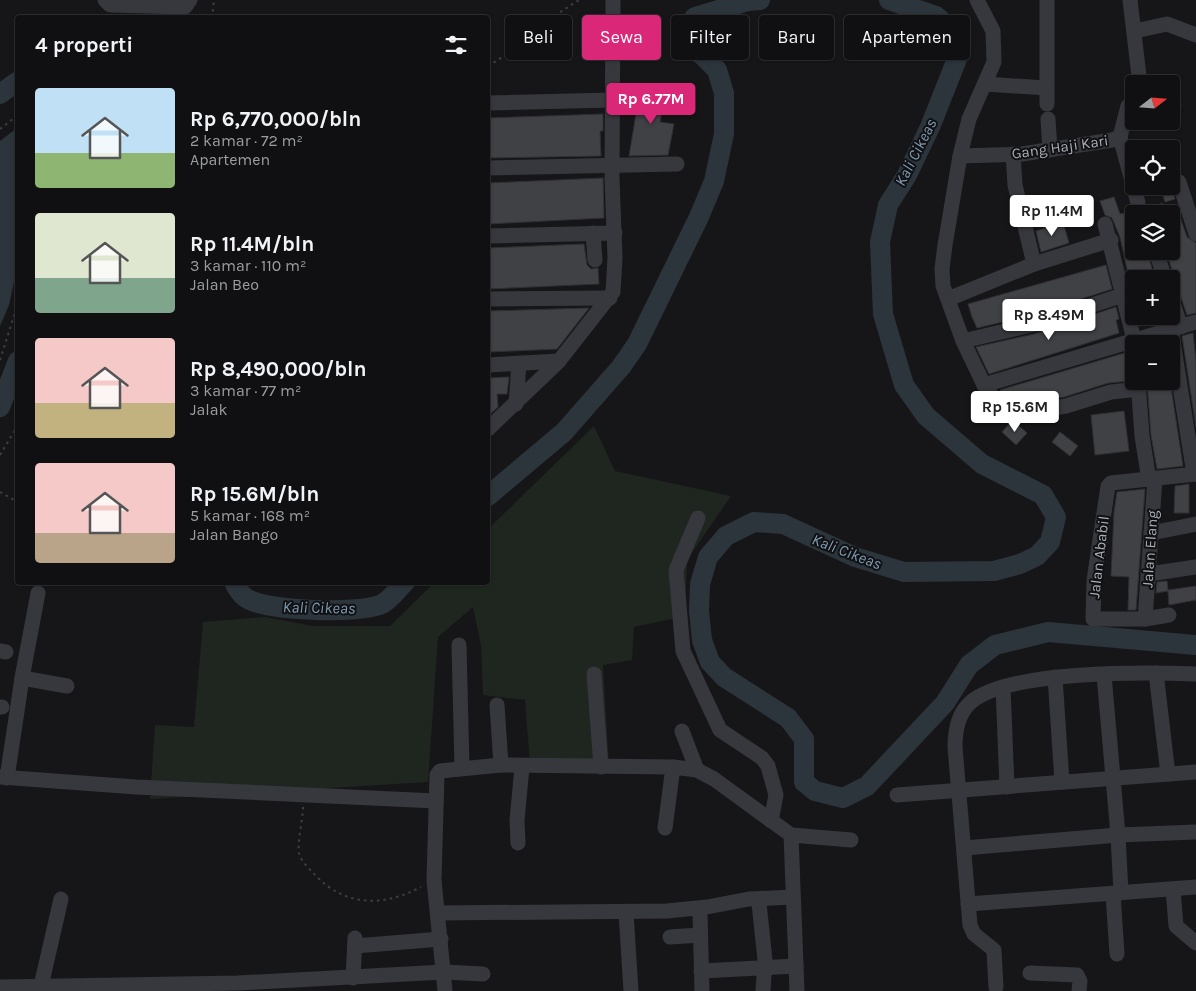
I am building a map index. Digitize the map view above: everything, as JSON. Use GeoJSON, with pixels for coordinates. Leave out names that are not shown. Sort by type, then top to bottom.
{"type":"FeatureCollection","features":[{"type":"Feature","properties":{"kind":"street"},"geometry":{"type":"LineString","coordinates":[[106,0],[110,5],[146,2],[185,7],[190,4],[190,0]]}},
{"type":"Feature","properties":{"kind":"street"},"geometry":{"type":"LineString","coordinates":[[490,427],[559,361],[610,298],[614,285],[615,233],[612,165],[613,0]]}},
{"type":"Feature","properties":{"kind":"street"},"geometry":{"type":"LineString","coordinates":[[977,0],[994,31],[996,50],[994,62],[969,119],[960,156],[942,269],[948,299],[963,341],[984,385],[1004,412],[1010,416],[1059,408],[1125,388]]}},
{"type":"Feature","properties":{"kind":"street"},"geometry":{"type":"LineString","coordinates":[[1047,0],[1047,104]]}},
{"type":"Feature","properties":{"kind":"street"},"geometry":{"type":"LineString","coordinates":[[1130,0],[1139,75]]}},
{"type":"Feature","properties":{"kind":"street"},"geometry":{"type":"LineString","coordinates":[[1135,32],[1167,24],[1196,35]]}},
{"type":"Feature","properties":{"kind":"street"},"geometry":{"type":"LineString","coordinates":[[985,84],[1046,88]]}},
{"type":"Feature","properties":{"kind":"street"},"geometry":{"type":"LineString","coordinates":[[490,103],[612,100]]}},
{"type":"Feature","properties":{"kind":"street","name":"Gang Haji Kari"},"geometry":{"type":"LineString","coordinates":[[960,156],[1013,154],[1112,140],[1120,137],[1125,118]]}},
{"type":"Feature","properties":{"kind":"street"},"geometry":{"type":"LineString","coordinates":[[1048,119],[1050,150]]}},
{"type":"Feature","properties":{"kind":"street"},"geometry":{"type":"LineString","coordinates":[[1120,137],[1138,203]]}},
{"type":"Feature","properties":{"kind":"street"},"geometry":{"type":"LineString","coordinates":[[1013,154],[1015,184],[1034,264]]}},
{"type":"Feature","properties":{"kind":"street"},"geometry":{"type":"LineString","coordinates":[[490,168],[677,164]]}},
{"type":"Feature","properties":{"kind":"street"},"geometry":{"type":"LineString","coordinates":[[1180,182],[1196,234]]}},
{"type":"Feature","properties":{"kind":"street"},"geometry":{"type":"LineString","coordinates":[[1105,224],[1111,240],[1133,335]]}},
{"type":"Feature","properties":{"kind":"street"},"geometry":{"type":"LineString","coordinates":[[593,233],[595,260]]}},
{"type":"Feature","properties":{"kind":"street"},"geometry":{"type":"LineString","coordinates":[[490,236],[615,233]]}},
{"type":"Feature","properties":{"kind":"street"},"geometry":{"type":"LineString","coordinates":[[948,299],[1034,264],[1111,240]]}},
{"type":"Feature","properties":{"kind":"street"},"geometry":{"type":"LineString","coordinates":[[963,341],[1031,325],[1123,295]]}},
{"type":"Feature","properties":{"kind":"street"},"geometry":{"type":"LineString","coordinates":[[490,299],[610,298]]}},
{"type":"Feature","properties":{"kind":"street"},"geometry":{"type":"LineString","coordinates":[[1154,335],[1196,322]]}},
{"type":"Feature","properties":{"kind":"street"},"geometry":{"type":"LineString","coordinates":[[1152,479],[1195,474],[1176,325]]}},
{"type":"Feature","properties":{"kind":"street"},"geometry":{"type":"LineString","coordinates":[[984,385],[1125,344]]}},
{"type":"Feature","properties":{"kind":"street"},"geometry":{"type":"LineString","coordinates":[[490,365],[559,361]]}},
{"type":"Feature","properties":{"kind":"street"},"geometry":{"type":"LineString","coordinates":[[516,404],[519,364]]}},
{"type":"Feature","properties":{"kind":"street","name":"Jalan Elang"},"geometry":{"type":"LineString","coordinates":[[1138,390],[1142,436],[1152,479],[1149,574],[1145,619]]}},
{"type":"Feature","properties":{"kind":"street","name":"Jalan Ababil"},"geometry":{"type":"LineString","coordinates":[[1145,619],[1094,619],[1094,580],[1108,486],[1111,483],[1152,479]]}},
{"type":"Feature","properties":{"kind":"street"},"geometry":{"type":"LineString","coordinates":[[698,518],[676,570],[682,651],[720,730],[762,758],[768,766],[776,795],[771,821]]}},
{"type":"Feature","properties":{"kind":"street"},"geometry":{"type":"LineString","coordinates":[[1151,532],[1196,524]]}},
{"type":"Feature","properties":{"kind":"street"},"geometry":{"type":"LineString","coordinates":[[1149,574],[1196,567]]}},
{"type":"Feature","properties":{"kind":"street"},"geometry":{"type":"LineString","coordinates":[[38,593],[3,777],[436,801]]}},
{"type":"Feature","properties":{"kind":"street"},"geometry":{"type":"LineString","coordinates":[[1145,619],[1169,615]]}},
{"type":"Feature","properties":{"kind":"street"},"geometry":{"type":"LineString","coordinates":[[459,645],[462,768]]}},
{"type":"Feature","properties":{"kind":"street"},"geometry":{"type":"LineString","coordinates":[[1156,673],[1168,774]]}},
{"type":"Feature","properties":{"kind":"street"},"geometry":{"type":"LineString","coordinates":[[996,987],[994,950],[971,930],[968,904],[955,747],[957,724],[971,702],[1002,687],[1055,678],[1156,673],[1196,674]]}},
{"type":"Feature","properties":{"kind":"street"},"geometry":{"type":"LineString","coordinates":[[594,674],[601,767]]}},
{"type":"Feature","properties":{"kind":"street"},"geometry":{"type":"LineString","coordinates":[[1104,675],[1118,835],[1117,954]]}},
{"type":"Feature","properties":{"kind":"street"},"geometry":{"type":"LineString","coordinates":[[22,678],[67,686]]}},
{"type":"Feature","properties":{"kind":"street"},"geometry":{"type":"LineString","coordinates":[[1055,678],[1062,782]]}},
{"type":"Feature","properties":{"kind":"street"},"geometry":{"type":"LineString","coordinates":[[1002,687],[1007,787]]}},
{"type":"Feature","properties":{"kind":"street"},"geometry":{"type":"LineString","coordinates":[[497,705],[501,765]]}},
{"type":"Feature","properties":{"kind":"street"},"geometry":{"type":"LineString","coordinates":[[682,731],[697,770]]}},
{"type":"Feature","properties":{"kind":"street"},"geometry":{"type":"LineString","coordinates":[[446,991],[434,880],[436,801],[439,772],[501,765],[522,767],[673,766],[697,770],[714,779],[791,835],[851,840]]}},
{"type":"Feature","properties":{"kind":"street"},"geometry":{"type":"LineString","coordinates":[[665,828],[673,766]]}},
{"type":"Feature","properties":{"kind":"street"},"geometry":{"type":"LineString","coordinates":[[518,843],[517,820],[522,767]]}},
{"type":"Feature","properties":{"kind":"street"},"geometry":{"type":"LineString","coordinates":[[898,795],[1196,772]]}},
{"type":"Feature","properties":{"kind":"street"},"geometry":{"type":"LineString","coordinates":[[964,848],[1118,835],[1196,832]]}},
{"type":"Feature","properties":{"kind":"street"},"geometry":{"type":"LineString","coordinates":[[791,835],[797,991]]}},
{"type":"Feature","properties":{"kind":"street"},"geometry":{"type":"LineString","coordinates":[[968,904],[1196,887]]}},
{"type":"Feature","properties":{"kind":"street"},"geometry":{"type":"LineString","coordinates":[[1173,889],[1176,926],[1196,942]]}},
{"type":"Feature","properties":{"kind":"street"},"geometry":{"type":"LineString","coordinates":[[438,913],[667,911],[707,907],[749,899],[793,897]]}},
{"type":"Feature","properties":{"kind":"street"},"geometry":{"type":"LineString","coordinates":[[41,986],[61,899]]}},
{"type":"Feature","properties":{"kind":"street"},"geometry":{"type":"LineString","coordinates":[[759,903],[765,968],[763,991]]}},
{"type":"Feature","properties":{"kind":"street"},"geometry":{"type":"LineString","coordinates":[[626,912],[631,991]]}},
{"type":"Feature","properties":{"kind":"street"},"geometry":{"type":"LineString","coordinates":[[700,913],[702,991]]}},
{"type":"Feature","properties":{"kind":"street"},"geometry":{"type":"LineString","coordinates":[[670,937],[700,935]]}},
{"type":"Feature","properties":{"kind":"street"},"geometry":{"type":"LineString","coordinates":[[353,978],[355,941],[441,940]]}},
{"type":"Feature","properties":{"kind":"street"},"geometry":{"type":"LineString","coordinates":[[701,971],[796,966]]}},
{"type":"Feature","properties":{"kind":"street"},"geometry":{"type":"LineString","coordinates":[[0,987],[157,988],[293,986],[353,978],[444,972],[482,974]]}},
{"type":"Feature","properties":{"kind":"street"},"geometry":{"type":"LineString","coordinates":[[1030,973],[1077,975],[1080,981],[1079,991]]}},
{"type":"Feature","properties":{"kind":"path"},"geometry":{"type":"LineString","coordinates":[[212,15],[214,0]]}},
{"type":"Feature","properties":{"kind":"path"},"geometry":{"type":"LineString","coordinates":[[490,65],[543,32],[558,14],[579,0]]}},
{"type":"Feature","properties":{"kind":"path"},"geometry":{"type":"LineString","coordinates":[[0,129],[15,117]]}},
{"type":"Feature","properties":{"kind":"path"},"geometry":{"type":"LineString","coordinates":[[0,360],[15,312]]}},
{"type":"Feature","properties":{"kind":"path"},"geometry":{"type":"LineString","coordinates":[[0,455],[15,430]]}},
{"type":"Feature","properties":{"kind":"path"},"geometry":{"type":"LineString","coordinates":[[0,492],[15,500]]}},
{"type":"Feature","properties":{"kind":"path"},"geometry":{"type":"LineString","coordinates":[[304,794],[299,853],[305,864],[327,887],[361,902],[402,897],[434,880]]}},
{"type":"Feature","properties":{"kind":"shaded area"},"geometry":{"type":"Polygon","coordinates":[[[15,130],[15,277],[9,305],[0,326],[0,141],[15,130]]]}},
{"type":"Feature","properties":{"kind":"shaded area"},"geometry":{"type":"Polygon","coordinates":[[[594,426],[615,471],[731,496],[687,560],[685,616],[634,627],[632,660],[603,665],[609,766],[530,764],[525,700],[483,695],[481,645],[473,607],[438,637],[428,782],[150,799],[155,725],[194,727],[203,622],[265,617],[312,626],[390,626],[432,585],[490,585],[490,527],[594,426]]]}},
{"type":"Feature","properties":{"kind":"building"},"geometry":{"type":"Polygon","coordinates":[[[641,84],[666,89],[660,122],[674,124],[668,155],[629,156],[641,84]]]}},
{"type":"Feature","properties":{"kind":"building"},"geometry":{"type":"Polygon","coordinates":[[[603,114],[603,131],[600,131],[601,156],[490,158],[490,118],[603,114]]]}},
{"type":"Feature","properties":{"kind":"building"},"geometry":{"type":"Polygon","coordinates":[[[603,178],[604,218],[490,224],[490,183],[603,178]]]}},
{"type":"Feature","properties":{"kind":"building"},"geometry":{"type":"Polygon","coordinates":[[[1163,195],[1174,195],[1175,199],[1165,202],[1163,195]]]}},
{"type":"Feature","properties":{"kind":"building"},"geometry":{"type":"Polygon","coordinates":[[[1114,197],[1120,214],[1125,213],[1125,260],[1120,237],[1112,218],[1105,215],[1100,201],[1114,197]]]}},
{"type":"Feature","properties":{"kind":"building"},"geometry":{"type":"Polygon","coordinates":[[[1180,217],[1187,237],[1196,243],[1196,313],[1187,315],[1180,294],[1180,270],[1172,270],[1169,260],[1180,260],[1180,217]]]}},
{"type":"Feature","properties":{"kind":"building"},"geometry":{"type":"Polygon","coordinates":[[[1063,222],[1069,243],[1041,252],[1036,231],[1063,222]]]}},
{"type":"Feature","properties":{"kind":"building"},"geometry":{"type":"Polygon","coordinates":[[[584,244],[587,265],[591,269],[598,268],[599,284],[490,289],[490,248],[584,244]]]}},
{"type":"Feature","properties":{"kind":"building"},"geometry":{"type":"Polygon","coordinates":[[[1125,260],[1150,260],[1152,270],[1127,270],[1125,260]]]}},
{"type":"Feature","properties":{"kind":"building"},"geometry":{"type":"Polygon","coordinates":[[[1106,265],[1112,289],[1028,316],[977,328],[972,317],[968,304],[1106,265]]]}},
{"type":"Feature","properties":{"kind":"building"},"geometry":{"type":"Polygon","coordinates":[[[1116,307],[1119,319],[1116,320],[1119,333],[989,374],[976,347],[1034,334],[1116,307]]]}},
{"type":"Feature","properties":{"kind":"building"},"geometry":{"type":"Polygon","coordinates":[[[589,308],[557,349],[490,352],[490,311],[589,308]]]}},
{"type":"Feature","properties":{"kind":"building"},"geometry":{"type":"Polygon","coordinates":[[[1193,333],[1196,361],[1196,427],[1182,336],[1193,333]]]}},
{"type":"Feature","properties":{"kind":"building"},"geometry":{"type":"Polygon","coordinates":[[[1125,353],[1125,381],[1108,383],[1064,397],[1011,405],[1009,397],[1005,398],[1000,390],[1125,353]]]}},
{"type":"Feature","properties":{"kind":"building"},"geometry":{"type":"Polygon","coordinates":[[[509,377],[507,394],[497,394],[498,407],[490,414],[490,378],[509,377]]]}},
{"type":"Feature","properties":{"kind":"building"},"geometry":{"type":"Polygon","coordinates":[[[1148,390],[1171,390],[1183,466],[1157,469],[1151,435],[1148,390]]]}},
{"type":"Feature","properties":{"kind":"building"},"geometry":{"type":"Polygon","coordinates":[[[1124,411],[1129,451],[1095,455],[1091,415],[1124,411]]]}},
{"type":"Feature","properties":{"kind":"building"},"geometry":{"type":"Polygon","coordinates":[[[1016,423],[1027,433],[1016,445],[1002,432],[1009,424],[1016,423]]]}},
{"type":"Feature","properties":{"kind":"building"},"geometry":{"type":"Polygon","coordinates":[[[1060,432],[1078,446],[1070,456],[1052,442],[1060,432]]]}},
{"type":"Feature","properties":{"kind":"building"},"geometry":{"type":"Polygon","coordinates":[[[1189,484],[1189,513],[1174,513],[1175,486],[1189,484]]]}},
{"type":"Feature","properties":{"kind":"building"},"geometry":{"type":"Polygon","coordinates":[[[1145,489],[1136,610],[1128,610],[1129,577],[1111,576],[1114,512],[1117,492],[1145,489]]]}},
{"type":"Feature","properties":{"kind":"building"},"geometry":{"type":"Polygon","coordinates":[[[1167,581],[1168,590],[1196,586],[1196,600],[1169,605],[1168,591],[1156,593],[1157,582],[1167,581]]]}},
{"type":"Feature","properties":{"kind":"waterway","name":"Kali Cikeas"},"geometry":{"type":"LineString","coordinates":[[490,494],[564,432],[621,367],[637,344],[699,217],[714,181],[724,134],[724,93],[717,70],[702,55],[683,43],[683,31],[695,17],[748,1],[760,0]]}},
{"type":"Feature","properties":{"kind":"waterway","name":"Kali Cikeas"},"geometry":{"type":"LineString","coordinates":[[889,0],[936,16],[957,34],[957,59],[930,127],[907,175],[888,205],[880,242],[883,314],[904,385],[926,416],[982,464],[1043,495],[1056,517],[1050,542],[1037,556],[1020,564],[994,571],[904,572],[855,557],[783,524],[754,522],[726,536],[708,557],[700,584],[699,611],[702,640],[710,662],[724,677],[788,718],[804,739],[804,782],[815,791],[843,798],[867,786],[945,703],[969,665],[995,645],[1048,632],[1196,645]]}},
{"type":"Feature","properties":{"kind":"waterway","name":"Kali Cikeas"},"geometry":{"type":"LineString","coordinates":[[0,94],[15,83]]}},
{"type":"Feature","properties":{"kind":"waterway"},"geometry":{"type":"LineString","coordinates":[[0,407],[15,369]]}},
{"type":"Feature","properties":{"kind":"waterway","name":"Kali Cikeas"},"geometry":{"type":"LineString","coordinates":[[236,585],[243,596],[252,601],[279,607],[318,610],[356,609],[382,604],[402,585]]}}]}
